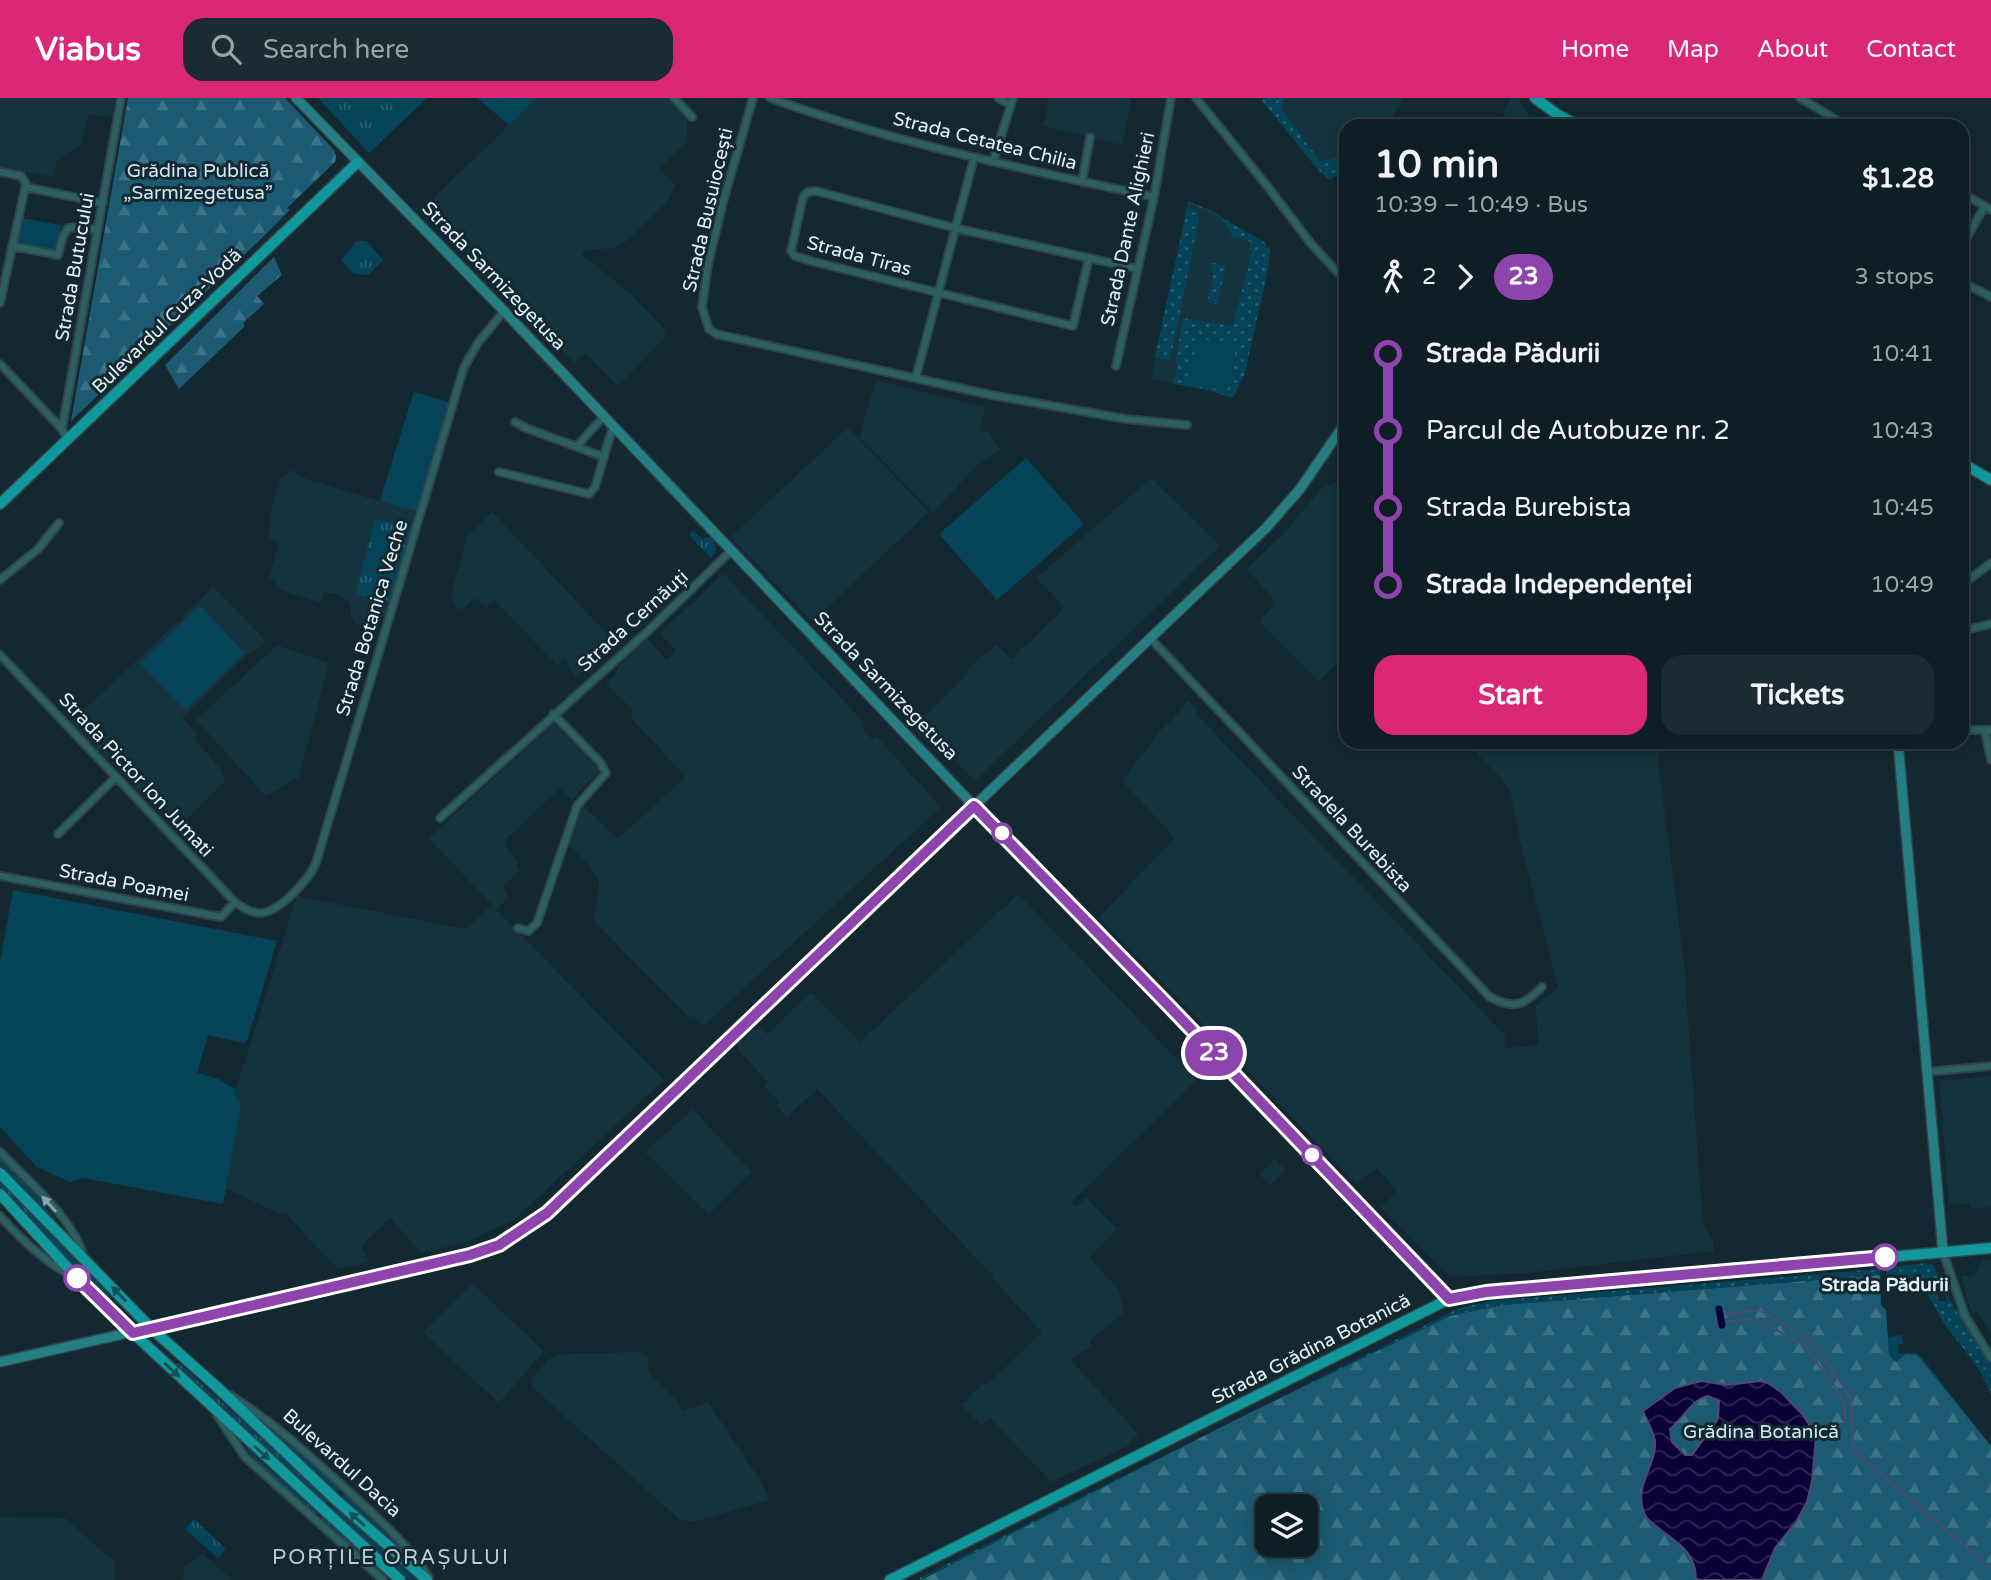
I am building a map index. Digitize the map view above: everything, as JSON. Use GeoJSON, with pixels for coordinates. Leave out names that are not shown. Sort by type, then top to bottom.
{"type":"FeatureCollection","features":[{"type":"Feature","properties":{"kind":"main road","name":"Strada Sarmizegetusa"},"geometry":{"type":"LineString","coordinates":[[296,98],[504,311],[974,806],[1449,1299]]}},
{"type":"Feature","properties":{"kind":"main road"},"geometry":{"type":"LineString","coordinates":[[1535,98],[1566,119]]}},
{"type":"Feature","properties":{"kind":"main road"},"geometry":{"type":"LineString","coordinates":[[1555,119],[1558,115]]}},
{"type":"Feature","properties":{"kind":"main road","name":"Bulevardul Cuza-Vodă"},"geometry":{"type":"LineString","coordinates":[[0,504],[358,162]]}},
{"type":"Feature","properties":{"kind":"main road"},"geometry":{"type":"LineString","coordinates":[[0,1362],[459,1258],[486,1250],[509,1239],[547,1213],[1266,528],[1300,489],[1339,432]]}},
{"type":"Feature","properties":{"kind":"main road"},"geometry":{"type":"LineString","coordinates":[[1969,467],[1991,480]]}},
{"type":"Feature","properties":{"kind":"main road"},"geometry":{"type":"LineString","coordinates":[[1899,749],[1943,1252]]}},
{"type":"Feature","properties":{"kind":"main road","name":"Bulevardul Dacia"},"geometry":{"type":"LineString","coordinates":[[0,1173],[152,1329],[335,1499],[428,1580]]}},
{"type":"Feature","properties":{"kind":"main road"},"geometry":{"type":"LineString","coordinates":[[0,1194],[77,1278],[133,1333],[400,1580]]}},
{"type":"Feature","properties":{"kind":"main road","name":"Strada Grădina Botanică"},"geometry":{"type":"LineString","coordinates":[[890,1580],[1449,1299],[1486,1292],[1991,1248]]}},
{"type":"Feature","properties":{"kind":"street","name":"Strada Butucului"},"geometry":{"type":"LineString","coordinates":[[62,429],[121,98]]}},
{"type":"Feature","properties":{"kind":"street"},"geometry":{"type":"LineString","coordinates":[[674,98],[692,117]]}},
{"type":"Feature","properties":{"kind":"street","name":"Strada Busuiocești"},"geometry":{"type":"LineString","coordinates":[[753,98],[708,265],[702,307],[709,329],[716,334],[916,377]]}},
{"type":"Feature","properties":{"kind":"street","name":"Strada Cetatea Chilia"},"geometry":{"type":"LineString","coordinates":[[770,98],[813,113],[974,158],[1154,197]]}},
{"type":"Feature","properties":{"kind":"street"},"geometry":{"type":"LineString","coordinates":[[993,162],[1011,102],[998,98]]}},
{"type":"Feature","properties":{"kind":"street","name":"Strada Dante Alighieri"},"geometry":{"type":"LineString","coordinates":[[1116,366],[1154,197],[1171,98]]}},
{"type":"Feature","properties":{"kind":"street"},"geometry":{"type":"LineString","coordinates":[[1196,98],[1312,245],[1339,274]]}},
{"type":"Feature","properties":{"kind":"street"},"geometry":{"type":"LineString","coordinates":[[1800,98],[1835,119]]}},
{"type":"Feature","properties":{"kind":"street"},"geometry":{"type":"LineString","coordinates":[[1082,182],[1090,137]]}},
{"type":"Feature","properties":{"kind":"street"},"geometry":{"type":"LineString","coordinates":[[974,158],[916,377],[991,395],[1150,422],[1187,425]]}},
{"type":"Feature","properties":{"kind":"street"},"geometry":{"type":"LineString","coordinates":[[0,172],[18,174],[24,178],[25,187],[0,303]]}},
{"type":"Feature","properties":{"kind":"street"},"geometry":{"type":"LineString","coordinates":[[25,187],[103,202]]}},
{"type":"Feature","properties":{"kind":"street","name":"Strada Tiras"},"geometry":{"type":"LineString","coordinates":[[1089,258],[1073,326],[792,255],[791,246],[805,194],[816,191],[955,228],[1138,268]]}},
{"type":"Feature","properties":{"kind":"street"},"geometry":{"type":"LineString","coordinates":[[1969,197],[1988,208],[1969,236]]}},
{"type":"Feature","properties":{"kind":"street"},"geometry":{"type":"LineString","coordinates":[[12,246],[58,255],[63,236],[68,229],[79,227],[98,230]]}},
{"type":"Feature","properties":{"kind":"street"},"geometry":{"type":"LineString","coordinates":[[1969,286],[1991,297]]}},
{"type":"Feature","properties":{"kind":"street","name":"Strada Botanica Veche"},"geometry":{"type":"LineString","coordinates":[[253,912],[273,910],[312,873],[464,367],[478,343],[504,311]]}},
{"type":"Feature","properties":{"kind":"street"},"geometry":{"type":"LineString","coordinates":[[0,364],[62,429],[67,440]]}},
{"type":"Feature","properties":{"kind":"street"},"geometry":{"type":"LineString","coordinates":[[576,446],[604,416]]}},
{"type":"Feature","properties":{"kind":"street"},"geometry":{"type":"LineString","coordinates":[[515,422],[604,457]]}},
{"type":"Feature","properties":{"kind":"street"},"geometry":{"type":"LineString","coordinates":[[499,472],[589,494],[595,487],[613,426]]}},
{"type":"Feature","properties":{"kind":"street"},"geometry":{"type":"LineString","coordinates":[[0,580],[38,549],[59,523]]}},
{"type":"Feature","properties":{"kind":"street","name":"Strada Cernăuți"},"geometry":{"type":"LineString","coordinates":[[440,818],[648,631],[732,550]]}},
{"type":"Feature","properties":{"kind":"street"},"geometry":{"type":"LineString","coordinates":[[1969,579],[1991,564]]}},
{"type":"Feature","properties":{"kind":"street"},"geometry":{"type":"LineString","coordinates":[[1969,629],[1990,624]]}},
{"type":"Feature","properties":{"kind":"street","name":"Stradela Burebista"},"geometry":{"type":"LineString","coordinates":[[1151,639],[1490,997],[1516,1005],[1524,1003],[1542,987]]}},
{"type":"Feature","properties":{"kind":"street","name":"Strada Pictor Ion Jumati"},"geometry":{"type":"LineString","coordinates":[[0,655],[235,902],[253,912]]}},
{"type":"Feature","properties":{"kind":"street"},"geometry":{"type":"LineString","coordinates":[[518,928],[528,931],[537,923],[578,806],[606,773],[600,762],[553,714]]}},
{"type":"Feature","properties":{"kind":"street"},"geometry":{"type":"LineString","coordinates":[[1969,729],[1988,731],[1991,760]]}},
{"type":"Feature","properties":{"kind":"street"},"geometry":{"type":"LineString","coordinates":[[58,834],[116,776]]}},
{"type":"Feature","properties":{"kind":"street","name":"Strada Poamei"},"geometry":{"type":"LineString","coordinates":[[0,876],[221,917],[235,902]]}},
{"type":"Feature","properties":{"kind":"street"},"geometry":{"type":"LineString","coordinates":[[1926,1073],[1991,1066]]}},
{"type":"Feature","properties":{"kind":"street","name":"Bulevardul Dacia"},"geometry":{"type":"LineString","coordinates":[[0,1152],[60,1217],[81,1247],[84,1261]]}},
{"type":"Feature","properties":{"kind":"street"},"geometry":{"type":"LineString","coordinates":[[0,1216],[60,1270],[77,1278]]}},
{"type":"Feature","properties":{"kind":"street"},"geometry":{"type":"LineString","coordinates":[[1943,1252],[1951,1282],[1965,1316],[1991,1358]]}},
{"type":"Feature","properties":{"kind":"street"},"geometry":{"type":"LineString","coordinates":[[211,1408],[245,1457],[383,1580]]}},
{"type":"Feature","properties":{"kind":"shaded area"},"geometry":{"type":"Polygon","coordinates":[[[0,98],[115,98],[112,117],[88,115],[82,142],[78,148],[57,161],[54,177],[0,168],[0,98]]]}},
{"type":"Feature","properties":{"kind":"shaded area"},"geometry":{"type":"Polygon","coordinates":[[[477,98],[669,98],[687,116],[687,142],[659,168],[676,186],[664,205],[625,242],[615,248],[585,250],[582,255],[631,294],[666,331],[665,337],[618,386],[585,353],[574,363],[424,207],[509,125],[477,98]]]}},
{"type":"Feature","properties":{"kind":"shaded area"},"geometry":{"type":"Polygon","coordinates":[[[1049,98],[1132,98],[1122,145],[1043,126],[1049,98]]]}},
{"type":"Feature","properties":{"kind":"shaded area"},"geometry":{"type":"Polygon","coordinates":[[[1284,98],[1405,98],[1390,119],[1339,119],[1339,157],[1320,161],[1281,108],[1284,98]]]}},
{"type":"Feature","properties":{"kind":"shaded area"},"geometry":{"type":"Polygon","coordinates":[[[1511,98],[1518,98],[1532,119],[1509,119],[1502,113],[1511,98]]]}},
{"type":"Feature","properties":{"kind":"shaded area"},"geometry":{"type":"Polygon","coordinates":[[[1188,201],[1214,211],[1266,243],[1265,248],[1270,249],[1268,273],[1245,372],[1233,398],[1151,379],[1188,201]]]}},
{"type":"Feature","properties":{"kind":"shaded area"},"geometry":{"type":"Polygon","coordinates":[[[876,380],[985,407],[980,430],[989,432],[1001,450],[976,466],[933,513],[859,437],[876,380]]]}},
{"type":"Feature","properties":{"kind":"shaded area"},"geometry":{"type":"Polygon","coordinates":[[[414,392],[449,402],[385,616],[356,624],[351,615],[350,603],[335,594],[324,592],[321,603],[291,594],[274,585],[276,580],[269,578],[279,542],[268,538],[269,517],[280,478],[293,470],[304,478],[379,501],[414,392]]]}},
{"type":"Feature","properties":{"kind":"shaded area"},"geometry":{"type":"Polygon","coordinates":[[[848,427],[929,512],[812,622],[731,537],[848,427]]]}},
{"type":"Feature","properties":{"kind":"shaded area"},"geometry":{"type":"Polygon","coordinates":[[[1151,478],[1220,546],[975,781],[953,759],[956,754],[951,749],[947,752],[918,723],[969,672],[967,670],[996,644],[1011,659],[1063,610],[1064,607],[1036,578],[1151,478]]]}},
{"type":"Feature","properties":{"kind":"shaded area"},"geometry":{"type":"Polygon","coordinates":[[[1326,483],[1330,486],[1335,483],[1339,487],[1339,662],[1319,681],[1259,621],[1274,605],[1274,600],[1247,569],[1286,531],[1326,483]]]}},
{"type":"Feature","properties":{"kind":"shaded area"},"geometry":{"type":"Polygon","coordinates":[[[492,512],[614,641],[576,677],[564,659],[557,665],[495,600],[486,608],[475,598],[461,611],[452,601],[451,594],[467,537],[492,512]]]}},
{"type":"Feature","properties":{"kind":"shaded area"},"geometry":{"type":"Polygon","coordinates":[[[723,573],[865,723],[861,727],[873,740],[877,737],[941,807],[703,1026],[693,1015],[689,1018],[594,921],[599,880],[568,843],[583,806],[617,839],[686,777],[632,719],[632,709],[606,685],[616,674],[617,667],[647,639],[667,660],[676,651],[660,634],[723,573]]]}},
{"type":"Feature","properties":{"kind":"shaded area"},"geometry":{"type":"Polygon","coordinates":[[[213,587],[266,641],[254,649],[182,718],[198,735],[195,739],[221,770],[225,781],[176,830],[71,722],[183,619],[213,587]]]}},
{"type":"Feature","properties":{"kind":"shaded area"},"geometry":{"type":"Polygon","coordinates":[[[277,645],[329,663],[299,777],[266,796],[196,720],[277,645]]]}},
{"type":"Feature","properties":{"kind":"shaded area"},"geometry":{"type":"Polygon","coordinates":[[[1188,700],[1197,709],[1195,713],[1505,1035],[1506,1048],[1538,1045],[1536,1006],[1558,988],[1509,790],[1476,753],[1479,749],[1661,749],[1658,760],[1684,963],[1703,1226],[1713,1240],[1714,1251],[1528,1273],[1455,1277],[1448,1275],[1380,1207],[1398,1192],[1376,1168],[1357,1184],[1099,917],[1175,838],[1122,781],[1167,722],[1170,723],[1188,700]]]}},
{"type":"Feature","properties":{"kind":"shaded area"},"geometry":{"type":"Polygon","coordinates":[[[553,723],[600,770],[572,800],[560,788],[505,840],[505,847],[519,862],[516,865],[520,870],[504,886],[509,897],[496,910],[664,1080],[515,1219],[467,1242],[421,1253],[390,1218],[361,1246],[369,1262],[338,1269],[285,1213],[282,1215],[225,1188],[241,1103],[235,1096],[236,1089],[297,896],[466,929],[492,905],[429,838],[553,723]]]}},
{"type":"Feature","properties":{"kind":"shaded area"},"geometry":{"type":"Polygon","coordinates":[[[1018,894],[1197,1080],[1071,1202],[1076,1207],[1086,1197],[1117,1229],[1091,1255],[1092,1260],[1118,1289],[1124,1309],[1123,1313],[1089,1341],[1092,1346],[1070,1359],[1138,1434],[1128,1446],[1051,1482],[990,1418],[981,1425],[961,1405],[984,1383],[987,1385],[1042,1332],[817,1089],[787,1117],[776,1105],[779,1101],[764,1086],[768,1082],[739,1051],[738,1042],[750,1031],[761,1028],[767,1034],[811,992],[860,1042],[1018,894]]]}},
{"type":"Feature","properties":{"kind":"shaded area"},"geometry":{"type":"Polygon","coordinates":[[[1991,1076],[1991,1207],[1972,1209],[1969,1204],[1949,1205],[1939,1081],[1991,1076]]]}},
{"type":"Feature","properties":{"kind":"shaded area"},"geometry":{"type":"Polygon","coordinates":[[[693,1109],[751,1172],[709,1214],[645,1152],[693,1109]]]}},
{"type":"Feature","properties":{"kind":"shaded area"},"geometry":{"type":"Polygon","coordinates":[[[1275,1159],[1286,1170],[1270,1185],[1259,1174],[1275,1159]]]}},
{"type":"Feature","properties":{"kind":"shaded area"},"geometry":{"type":"Polygon","coordinates":[[[1983,1260],[1991,1260],[1991,1333],[1977,1311],[1972,1315],[1961,1276],[1976,1273],[1983,1260]]]}},
{"type":"Feature","properties":{"kind":"shaded area"},"geometry":{"type":"Polygon","coordinates":[[[472,1283],[544,1351],[499,1403],[423,1333],[472,1283]]]}},
{"type":"Feature","properties":{"kind":"shaded area"},"geometry":{"type":"Polygon","coordinates":[[[641,1352],[648,1358],[649,1373],[679,1403],[683,1411],[708,1402],[760,1480],[768,1500],[694,1522],[680,1520],[531,1386],[531,1379],[548,1360],[558,1354],[641,1352]]]}},
{"type":"Feature","properties":{"kind":"shaded area"},"geometry":{"type":"Polygon","coordinates":[[[0,1517],[65,1518],[116,1563],[115,1580],[0,1580],[0,1517]]]}},
{"type":"Feature","properties":{"kind":"shaded area"},"geometry":{"type":"Polygon","coordinates":[[[203,1554],[232,1580],[183,1580],[184,1567],[203,1554]]]}},
{"type":"Feature","properties":{"kind":"green space","name":"Grădina Publică „Sarmizegetusa”"},"geometry":{"type":"Polygon","coordinates":[[[128,98],[285,98],[334,150],[336,157],[335,162],[287,208],[290,210],[266,234],[71,421],[128,98]]]}},
{"type":"Feature","properties":{"kind":"green space"},"geometry":{"type":"Polygon","coordinates":[[[318,98],[427,98],[369,153],[318,98]]]}},
{"type":"Feature","properties":{"kind":"green space"},"geometry":{"type":"Polygon","coordinates":[[[477,98],[536,98],[510,125],[477,98]]]}},
{"type":"Feature","properties":{"kind":"green space"},"geometry":{"type":"Polygon","coordinates":[[[1262,98],[1284,98],[1281,108],[1320,161],[1339,157],[1339,174],[1330,180],[1320,172],[1262,98]]]}},
{"type":"Feature","properties":{"kind":"green space"},"geometry":{"type":"Polygon","coordinates":[[[1188,201],[1266,243],[1265,247],[1270,249],[1245,373],[1233,398],[1173,384],[1183,318],[1233,326],[1252,251],[1249,249],[1251,242],[1232,237],[1230,230],[1221,220],[1188,204],[1188,201]]]}},
{"type":"Feature","properties":{"kind":"green space"},"geometry":{"type":"Polygon","coordinates":[[[1187,208],[1197,211],[1199,219],[1170,361],[1155,357],[1187,208]]]}},
{"type":"Feature","properties":{"kind":"green space"},"geometry":{"type":"Polygon","coordinates":[[[22,218],[61,225],[55,251],[16,244],[22,218]]]}},
{"type":"Feature","properties":{"kind":"green space"},"geometry":{"type":"Polygon","coordinates":[[[357,241],[366,241],[383,260],[368,275],[354,274],[341,260],[357,241]]]}},
{"type":"Feature","properties":{"kind":"green space"},"geometry":{"type":"Polygon","coordinates":[[[274,257],[282,275],[257,296],[264,304],[244,322],[244,327],[179,389],[165,365],[274,257]]]}},
{"type":"Feature","properties":{"kind":"green space"},"geometry":{"type":"Polygon","coordinates":[[[1210,262],[1226,266],[1217,304],[1207,302],[1213,277],[1210,262]]]}},
{"type":"Feature","properties":{"kind":"green space"},"geometry":{"type":"Polygon","coordinates":[[[1199,338],[1237,346],[1227,391],[1189,383],[1199,338]]]}},
{"type":"Feature","properties":{"kind":"green space"},"geometry":{"type":"Polygon","coordinates":[[[414,392],[449,402],[417,511],[380,501],[414,392]]]}},
{"type":"Feature","properties":{"kind":"green space"},"geometry":{"type":"Polygon","coordinates":[[[1026,458],[1084,524],[997,600],[939,534],[1026,458]]]}},
{"type":"Feature","properties":{"kind":"green space"},"geometry":{"type":"Polygon","coordinates":[[[375,519],[411,528],[389,603],[355,594],[375,519]]]}},
{"type":"Feature","properties":{"kind":"green space"},"geometry":{"type":"Polygon","coordinates":[[[693,531],[702,539],[713,537],[716,549],[711,558],[689,535],[693,531]]]}},
{"type":"Feature","properties":{"kind":"green space"},"geometry":{"type":"Polygon","coordinates":[[[200,606],[245,653],[185,710],[140,663],[200,606]]]}},
{"type":"Feature","properties":{"kind":"green space"},"geometry":{"type":"Polygon","coordinates":[[[13,890],[277,941],[247,1041],[243,1043],[208,1035],[197,1073],[216,1078],[236,1089],[235,1096],[241,1103],[223,1204],[83,1178],[70,1182],[37,1167],[0,1127],[0,961],[13,890]]]}},
{"type":"Feature","properties":{"kind":"green space"},"geometry":{"type":"Polygon","coordinates":[[[0,1157],[43,1203],[60,1226],[0,1165],[0,1157]]]}},
{"type":"Feature","properties":{"kind":"green space"},"geometry":{"type":"Polygon","coordinates":[[[0,1181],[111,1297],[108,1300],[0,1187],[0,1181]]]}},
{"type":"Feature","properties":{"kind":"green space"},"geometry":{"type":"Polygon","coordinates":[[[1926,1263],[1933,1265],[1942,1283],[1937,1282],[1936,1286],[1939,1301],[1947,1301],[1946,1294],[1991,1364],[1991,1395],[1982,1375],[1942,1320],[1918,1278],[1886,1278],[1890,1267],[1926,1263]]]}},
{"type":"Feature","properties":{"kind":"green space"},"geometry":{"type":"Polygon","coordinates":[[[1880,1269],[1880,1275],[1501,1305],[1450,1316],[1239,1418],[1459,1308],[1490,1301],[1880,1269]]]}},
{"type":"Feature","properties":{"kind":"green space","name":"Grădina Botanică"},"geometry":{"type":"Polygon","coordinates":[[[1880,1275],[1881,1305],[1886,1310],[1889,1355],[1896,1362],[1906,1354],[1917,1355],[1991,1446],[1991,1580],[921,1580],[1239,1418],[1450,1316],[1501,1305],[1880,1275]]]}},
{"type":"Feature","properties":{"kind":"green space"},"geometry":{"type":"Polygon","coordinates":[[[1901,1335],[1903,1344],[1899,1344],[1898,1353],[1913,1353],[1919,1355],[1922,1358],[1991,1446],[1917,1355],[1906,1354],[1896,1362],[1889,1355],[1888,1337],[1901,1335]]]}},
{"type":"Feature","properties":{"kind":"green space"},"geometry":{"type":"Polygon","coordinates":[[[178,1362],[329,1500],[326,1504],[175,1366],[178,1362]]]}},
{"type":"Feature","properties":{"kind":"green space"},"geometry":{"type":"Polygon","coordinates":[[[1239,1418],[921,1580],[919,1578],[1239,1418]]]}},
{"type":"Feature","properties":{"kind":"green space"},"geometry":{"type":"Polygon","coordinates":[[[264,1424],[279,1433],[340,1488],[336,1492],[264,1424]]]}},
{"type":"Feature","properties":{"kind":"green space"},"geometry":{"type":"Polygon","coordinates":[[[244,1446],[318,1512],[315,1516],[261,1466],[244,1446]]]}},
{"type":"Feature","properties":{"kind":"green space"},"geometry":{"type":"Polygon","coordinates":[[[345,1493],[394,1538],[408,1557],[341,1497],[345,1493]]]}},
{"type":"Feature","properties":{"kind":"green space"},"geometry":{"type":"Polygon","coordinates":[[[333,1505],[416,1580],[409,1580],[331,1508],[333,1505]]]}},
{"type":"Feature","properties":{"kind":"green space"},"geometry":{"type":"Polygon","coordinates":[[[323,1516],[390,1579],[369,1565],[320,1520],[323,1516]]]}},
{"type":"Feature","properties":{"kind":"green space"},"geometry":{"type":"Polygon","coordinates":[[[194,1519],[226,1549],[218,1558],[185,1529],[194,1519]]]}},
{"type":"Feature","properties":{"kind":"water"},"geometry":{"type":"Polygon","coordinates":[[[1701,1381],[1727,1385],[1760,1381],[1768,1383],[1781,1392],[1804,1416],[1816,1436],[1812,1481],[1807,1502],[1796,1522],[1775,1548],[1762,1580],[1696,1580],[1693,1563],[1686,1551],[1645,1515],[1641,1495],[1655,1450],[1655,1441],[1643,1411],[1675,1388],[1701,1381]],[[1708,1396],[1702,1398],[1670,1429],[1672,1442],[1685,1455],[1692,1455],[1718,1419],[1719,1401],[1708,1396]]]}},
{"type":"Feature","properties":{"kind":"waterway"},"geometry":{"type":"LineString","coordinates":[[1719,1309],[1722,1325]]}},
{"type":"Feature","properties":{"kind":"waterway"},"geometry":{"type":"LineString","coordinates":[[1720,1315],[1759,1310],[1809,1340],[1851,1399],[1853,1450],[1991,1568]]}},
{"type":"Feature","properties":{"kind":"waterway"},"geometry":{"type":"LineString","coordinates":[[1721,1322],[1755,1318],[1801,1344],[1839,1393],[1845,1409],[1845,1422]]}},
{"type":"Feature","properties":{"kind":"bus line","name":"23"},"geometry":{"type":"LineString","coordinates":[[77,1278],[133,1333],[414,1269],[499,1245],[547,1213],[974,806],[1449,1299],[1486,1292],[1885,1257]]}},
{"type":"Feature","properties":{"kind":"place","name":"Strada Pădurii"},"geometry":{"type":"Point","coordinates":[1885,1257]}},
{"type":"Feature","properties":{"kind":"district","name":"PORȚILE ORAȘULUI"},"geometry":{"type":"Point","coordinates":[391,1557]}}]}
